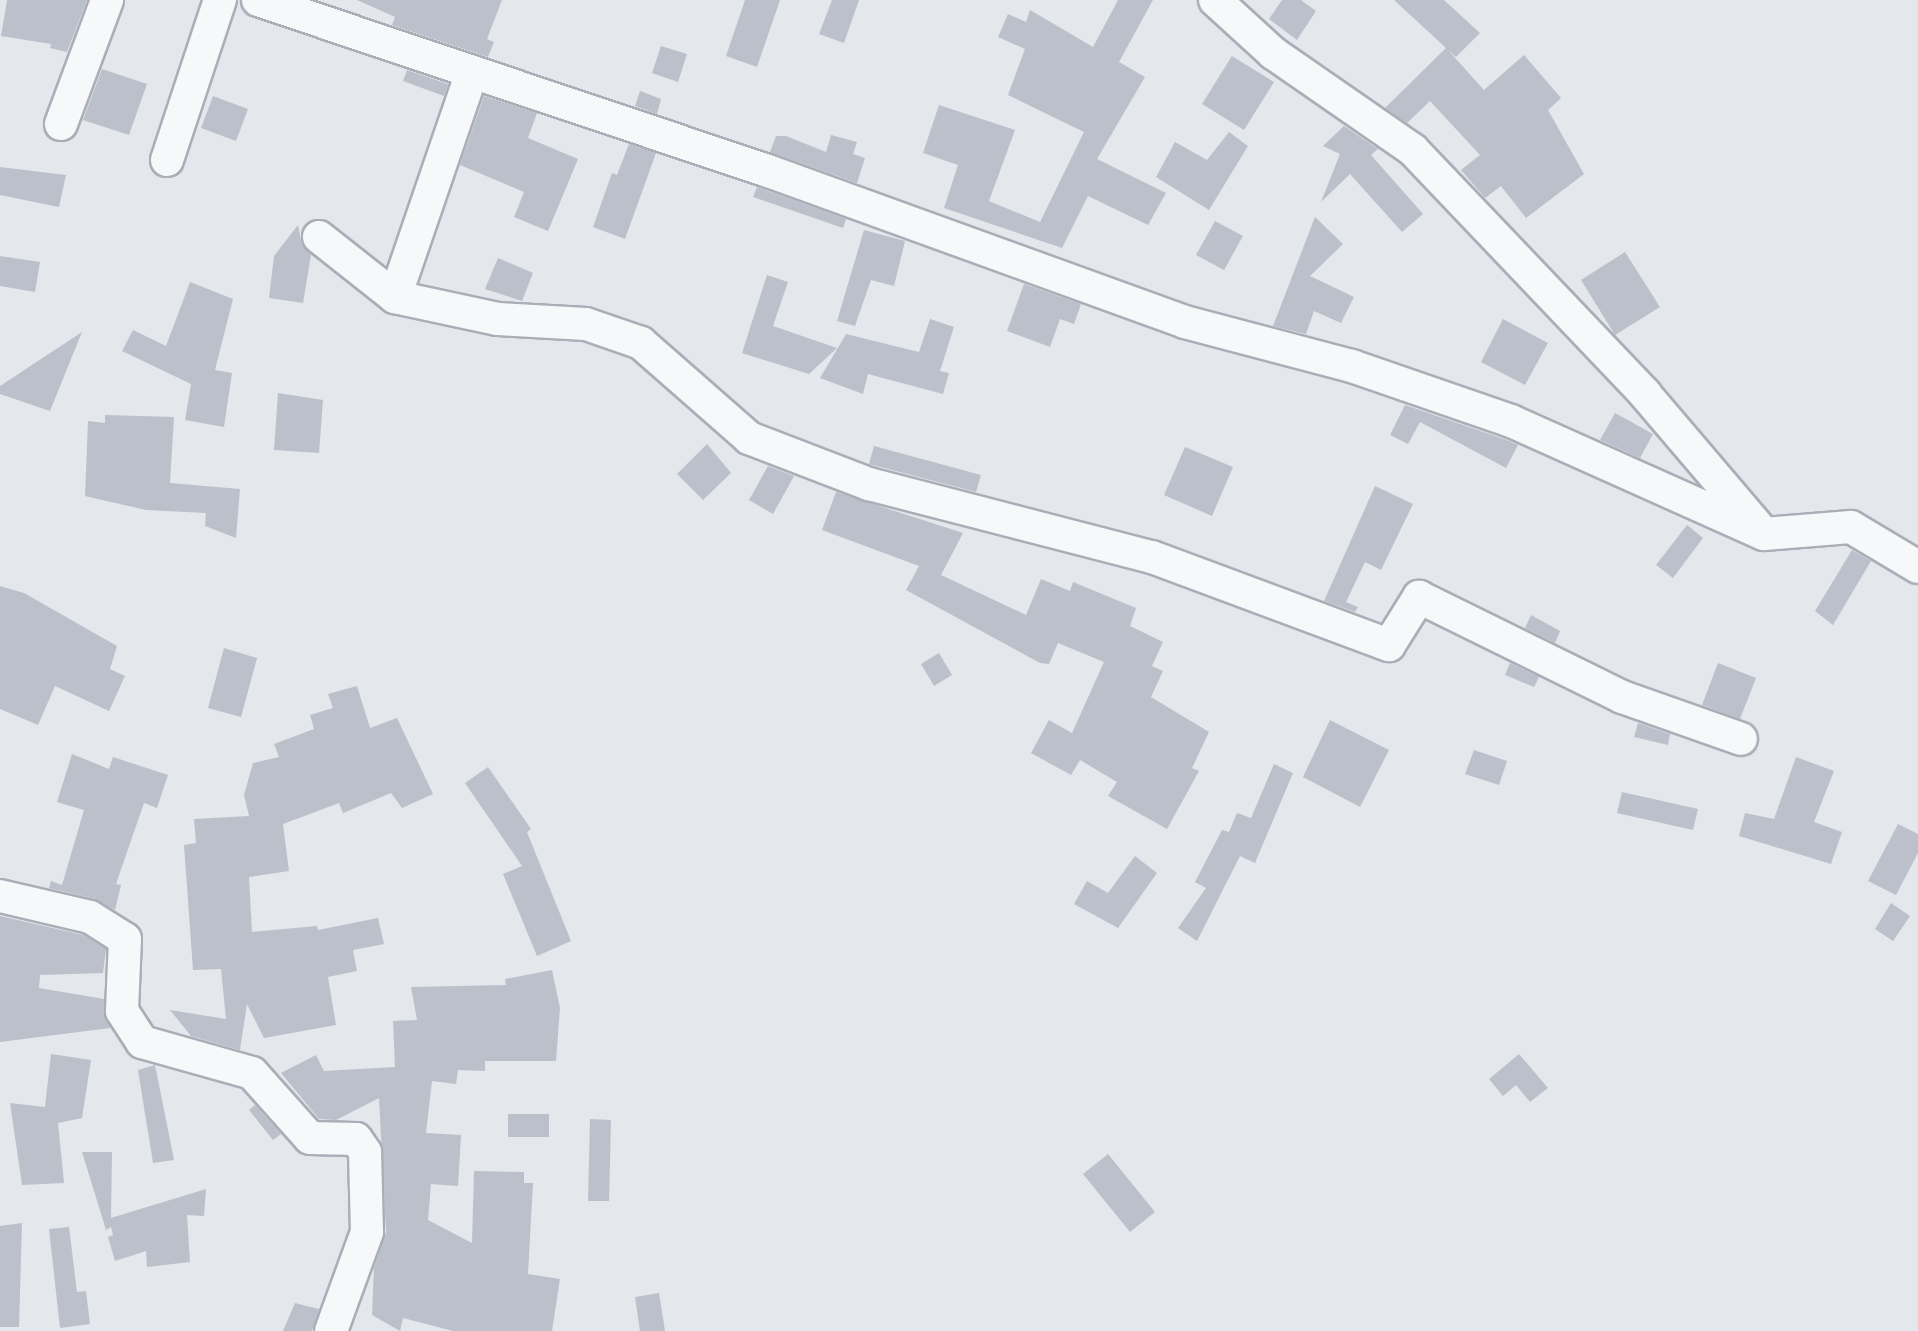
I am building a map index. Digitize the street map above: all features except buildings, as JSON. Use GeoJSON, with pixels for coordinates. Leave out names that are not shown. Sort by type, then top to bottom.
{"type":"FeatureCollection","features":[{"type":"Feature","properties":{"kind":"street"},"geometry":{"type":"LineString","coordinates":[[61,124],[107,0]]}},
{"type":"Feature","properties":{"kind":"street"},"geometry":{"type":"LineString","coordinates":[[167,160],[220,0]]}},
{"type":"Feature","properties":{"kind":"street"},"geometry":{"type":"LineString","coordinates":[[258,0],[768,171],[1185,322],[1352,366],[1511,421],[1764,534],[1851,527],[1918,567]]}},
{"type":"Feature","properties":{"kind":"street"},"geometry":{"type":"LineString","coordinates":[[1215,0],[1273,53],[1413,150],[1645,394],[1764,534]]}},
{"type":"Feature","properties":{"kind":"street"},"geometry":{"type":"LineString","coordinates":[[395,297],[472,72]]}},
{"type":"Feature","properties":{"kind":"street"},"geometry":{"type":"LineString","coordinates":[[319,237],[395,297],[498,319],[586,324],[641,343],[749,438],[869,484],[1152,557],[1389,645],[1419,597],[1622,697],[1741,739]]}},
{"type":"Feature","properties":{"kind":"street"},"geometry":{"type":"LineString","coordinates":[[0,896],[90,917],[125,939],[122,1011],[142,1042],[252,1073],[310,1138],[356,1139],[365,1152],[367,1232],[331,1331]]}}]}
